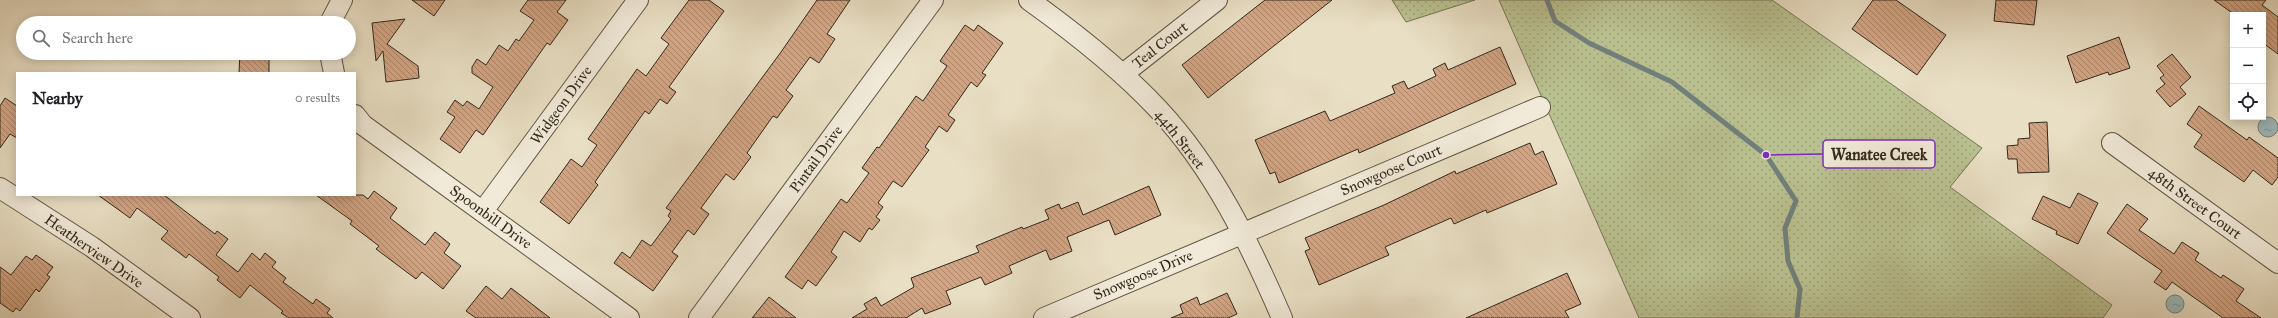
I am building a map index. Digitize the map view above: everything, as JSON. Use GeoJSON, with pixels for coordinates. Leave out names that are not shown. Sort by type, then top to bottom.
{"type":"FeatureCollection","features":[{"type":"Feature","properties":{"kind":"street"},"geometry":{"type":"LineString","coordinates":[[334,16],[342,0]]}},
{"type":"Feature","properties":{"kind":"street","name":"Widgeon Drive"},"geometry":{"type":"LineString","coordinates":[[483,210],[638,0]]}},
{"type":"Feature","properties":{"kind":"street","name":"Pintail Drive"},"geometry":{"type":"LineString","coordinates":[[699,318],[933,0]]}},
{"type":"Feature","properties":{"kind":"street","name":"44th Street"},"geometry":{"type":"LineString","coordinates":[[1029,0],[1078,36],[1123,74],[1160,110],[1220,190],[1282,318]]}},
{"type":"Feature","properties":{"kind":"street","name":"Teal Court"},"geometry":{"type":"LineString","coordinates":[[1123,74],[1217,0]]}},
{"type":"Feature","properties":{"kind":"street"},"geometry":{"type":"LineString","coordinates":[[331,60],[334,72]]}},
{"type":"Feature","properties":{"kind":"street","name":"Snowgoose Court"},"geometry":{"type":"LineString","coordinates":[[1242,233],[1540,106]]}},
{"type":"Feature","properties":{"kind":"street","name":"Spoonbill Drive"},"geometry":{"type":"LineString","coordinates":[[356,116],[363,125],[483,210],[629,318]]}},
{"type":"Feature","properties":{"kind":"street","name":"48th Street Court"},"geometry":{"type":"LineString","coordinates":[[2112,144],[2278,263]]}},
{"type":"Feature","properties":{"kind":"street","name":"Heatherview Drive"},"geometry":{"type":"LineString","coordinates":[[2,194],[92,247],[190,318]]}},
{"type":"Feature","properties":{"kind":"street","name":"Snowgoose Drive"},"geometry":{"type":"LineString","coordinates":[[1044,318],[1242,233]]}},
{"type":"Feature","properties":{"kind":"green space"},"geometry":{"type":"Polygon","coordinates":[[[1392,0],[1475,0],[1406,22],[1392,0]]]}},
{"type":"Feature","properties":{"kind":"green space"},"geometry":{"type":"Polygon","coordinates":[[[1499,0],[1772,0],[1982,148],[1950,187],[2112,305],[2103,318],[1639,318],[1499,0]]]}},
{"type":"Feature","properties":{"kind":"water"},"geometry":{"type":"Polygon","coordinates":[[[2266,118],[2272,118],[2277,123],[2277,131],[2272,136],[2264,136],[2259,131],[2259,123],[2261,120],[2266,120],[2266,118]]]}},
{"type":"Feature","properties":{"kind":"water"},"geometry":{"type":"Polygon","coordinates":[[[2171,295],[2179,295],[2184,300],[2182,311],[2179,313],[2171,313],[2166,308],[2166,300],[2171,295]]]}},
{"type":"Feature","properties":{"kind":"building"},"geometry":{"type":"Polygon","coordinates":[[[412,0],[445,0],[434,16],[412,0]]]}},
{"type":"Feature","properties":{"kind":"building"},"geometry":{"type":"Polygon","coordinates":[[[528,0],[566,0],[557,12],[568,20],[550,45],[547,43],[483,135],[476,130],[460,153],[440,139],[455,117],[447,112],[455,100],[463,106],[467,101],[479,109],[493,87],[472,73],[472,67],[477,59],[486,65],[499,45],[508,51],[516,39],[519,41],[534,20],[520,11],[528,0]]]}},
{"type":"Feature","properties":{"kind":"building"},"geometry":{"type":"Polygon","coordinates":[[[689,0],[709,0],[724,11],[669,87],[676,92],[667,104],[660,99],[649,114],[645,111],[595,182],[598,185],[569,224],[540,202],[571,159],[582,167],[597,145],[588,139],[637,69],[646,76],[669,44],[661,38],[689,0]]]}},
{"type":"Feature","properties":{"kind":"building"},"geometry":{"type":"Polygon","coordinates":[[[817,0],[850,0],[827,34],[835,39],[819,63],[810,57],[786,90],[793,96],[777,118],[773,116],[747,153],[751,157],[734,180],[726,174],[701,208],[709,214],[694,235],[688,230],[672,252],[678,256],[653,291],[614,263],[622,252],[630,258],[642,240],[651,246],[671,219],[668,216],[671,211],[666,208],[781,52],[817,0]]]}},
{"type":"Feature","properties":{"kind":"building"},"geometry":{"type":"Polygon","coordinates":[[[1265,0],[1332,0],[1208,98],[1182,65],[1265,0]]]}},
{"type":"Feature","properties":{"kind":"building"},"geometry":{"type":"Polygon","coordinates":[[[1873,0],[1896,0],[1946,35],[1917,75],[1852,29],[1873,0]]]}},
{"type":"Feature","properties":{"kind":"building"},"geometry":{"type":"Polygon","coordinates":[[[1996,0],[2037,0],[2034,25],[1994,21],[1996,0]]]}},
{"type":"Feature","properties":{"kind":"building"},"geometry":{"type":"Polygon","coordinates":[[[2214,0],[2266,0],[2262,5],[2278,17],[2278,54],[2266,45],[2266,12],[2231,12],[2214,0]]]}},
{"type":"Feature","properties":{"kind":"building"},"geometry":{"type":"Polygon","coordinates":[[[405,19],[387,44],[418,66],[419,78],[386,82],[383,51],[376,61],[372,23],[405,19]]]}},
{"type":"Feature","properties":{"kind":"building"},"geometry":{"type":"Polygon","coordinates":[[[965,25],[974,31],[978,25],[1003,43],[982,73],[986,75],[977,87],[971,82],[948,115],[955,120],[947,132],[939,126],[925,147],[929,150],[902,187],[893,181],[878,203],[883,207],[876,217],[880,220],[872,230],[869,228],[860,242],[844,231],[831,252],[837,257],[816,286],[808,280],[802,289],[785,277],[841,199],[847,203],[869,173],[862,168],[877,147],[879,148],[916,96],[923,101],[947,66],[940,61],[965,25]]]}},
{"type":"Feature","properties":{"kind":"building"},"geometry":{"type":"Polygon","coordinates":[[[2119,37],[2130,68],[2109,75],[2108,72],[2076,83],[2067,56],[2119,37]]]}},
{"type":"Feature","properties":{"kind":"building"},"geometry":{"type":"Polygon","coordinates":[[[1500,47],[1516,84],[1359,153],[1358,149],[1279,183],[1275,172],[1270,174],[1255,140],[1325,111],[1330,121],[1395,93],[1392,86],[1404,81],[1408,89],[1436,76],[1433,69],[1445,63],[1448,70],[1500,47]]]}},
{"type":"Feature","properties":{"kind":"building"},"geometry":{"type":"Polygon","coordinates":[[[2172,54],[2191,77],[2180,87],[2186,94],[2170,107],[2156,91],[2165,84],[2160,78],[2164,75],[2157,66],[2172,54]]]}},
{"type":"Feature","properties":{"kind":"building"},"geometry":{"type":"Polygon","coordinates":[[[240,60],[269,60],[269,72],[239,72],[240,60]]]}},
{"type":"Feature","properties":{"kind":"building"},"geometry":{"type":"Polygon","coordinates":[[[5,98],[16,105],[16,137],[10,134],[0,148],[0,106],[5,98]]]}},
{"type":"Feature","properties":{"kind":"building"},"geometry":{"type":"Polygon","coordinates":[[[2199,106],[2247,140],[2249,137],[2278,158],[2278,177],[2272,185],[2253,170],[2244,182],[2194,147],[2202,135],[2187,124],[2199,106]]]}},
{"type":"Feature","properties":{"kind":"building"},"geometry":{"type":"Polygon","coordinates":[[[2047,122],[2049,172],[2018,173],[2017,159],[2008,159],[2007,146],[2018,145],[2018,139],[2030,138],[2029,123],[2047,122]]]}},
{"type":"Feature","properties":{"kind":"building"},"geometry":{"type":"Polygon","coordinates":[[[1530,143],[1535,155],[1543,151],[1557,184],[1487,213],[1486,210],[1454,224],[1451,218],[1385,247],[1389,255],[1319,285],[1305,251],[1310,249],[1305,238],[1384,205],[1455,171],[1456,174],[1530,143]]]}},
{"type":"Feature","properties":{"kind":"building"},"geometry":{"type":"Polygon","coordinates":[[[1149,186],[1161,215],[1115,235],[1109,220],[1067,237],[1072,251],[1050,260],[1046,250],[1009,266],[1012,273],[985,285],[981,277],[946,291],[951,304],[925,314],[922,308],[906,318],[852,318],[867,309],[864,304],[876,297],[881,306],[914,287],[911,278],[979,252],[976,246],[1022,227],[1023,229],[1049,219],[1045,210],[1059,204],[1061,209],[1078,202],[1083,215],[1149,186]]]}},
{"type":"Feature","properties":{"kind":"building"},"geometry":{"type":"Polygon","coordinates":[[[374,191],[397,208],[390,218],[425,245],[435,232],[450,244],[444,253],[461,266],[443,289],[422,272],[416,279],[376,249],[379,246],[350,224],[352,221],[317,196],[363,195],[368,199],[374,191]]]}},
{"type":"Feature","properties":{"kind":"building"},"geometry":{"type":"Polygon","coordinates":[[[2078,193],[2098,203],[2078,244],[2056,234],[2057,231],[2032,219],[2043,196],[2070,208],[2078,193]]]}},
{"type":"Feature","properties":{"kind":"building"},"geometry":{"type":"Polygon","coordinates":[[[99,196],[165,196],[215,234],[217,231],[228,239],[216,255],[238,272],[252,253],[260,260],[265,253],[276,262],[272,267],[286,278],[283,282],[313,304],[316,299],[330,309],[327,313],[333,318],[289,318],[281,313],[283,311],[250,285],[240,298],[217,280],[219,277],[189,254],[186,258],[161,239],[168,231],[137,208],[130,218],[99,196]]]}},
{"type":"Feature","properties":{"kind":"building"},"geometry":{"type":"Polygon","coordinates":[[[2127,204],[2148,219],[2139,230],[2174,254],[2182,242],[2199,253],[2195,260],[2221,278],[2223,275],[2244,289],[2236,301],[2261,318],[2223,318],[2172,282],[2166,290],[2154,282],[2162,271],[2107,233],[2127,204]]]}},
{"type":"Feature","properties":{"kind":"building"},"geometry":{"type":"Polygon","coordinates":[[[36,255],[53,267],[47,275],[50,277],[39,292],[36,289],[20,311],[16,308],[13,312],[0,303],[0,267],[11,275],[26,256],[32,260],[36,255]]]}},
{"type":"Feature","properties":{"kind":"building"},"geometry":{"type":"Polygon","coordinates":[[[1567,273],[1581,304],[1565,311],[1569,318],[1466,318],[1567,273]]]}},
{"type":"Feature","properties":{"kind":"building"},"geometry":{"type":"Polygon","coordinates":[[[486,286],[502,299],[511,288],[550,318],[476,318],[466,311],[486,286]]]}},
{"type":"Feature","properties":{"kind":"building"},"geometry":{"type":"Polygon","coordinates":[[[1227,293],[1237,314],[1228,318],[1171,318],[1183,313],[1180,305],[1197,297],[1200,305],[1227,293]]]}},
{"type":"Feature","properties":{"kind":"building"},"geometry":{"type":"Polygon","coordinates":[[[769,297],[796,318],[752,318],[769,297]]]}},
{"type":"Feature","properties":{"kind":"waterway"},"geometry":{"type":"LineString","coordinates":[[1547,0],[1555,21],[1589,43],[1672,82],[1766,155],[1796,201],[1785,228],[1788,261],[1800,289],[1797,318]]}},
{"type":"Feature","properties":{"kind":"place","name":"Wanatee Creek"},"geometry":{"type":"Point","coordinates":[1766,155]}}]}
